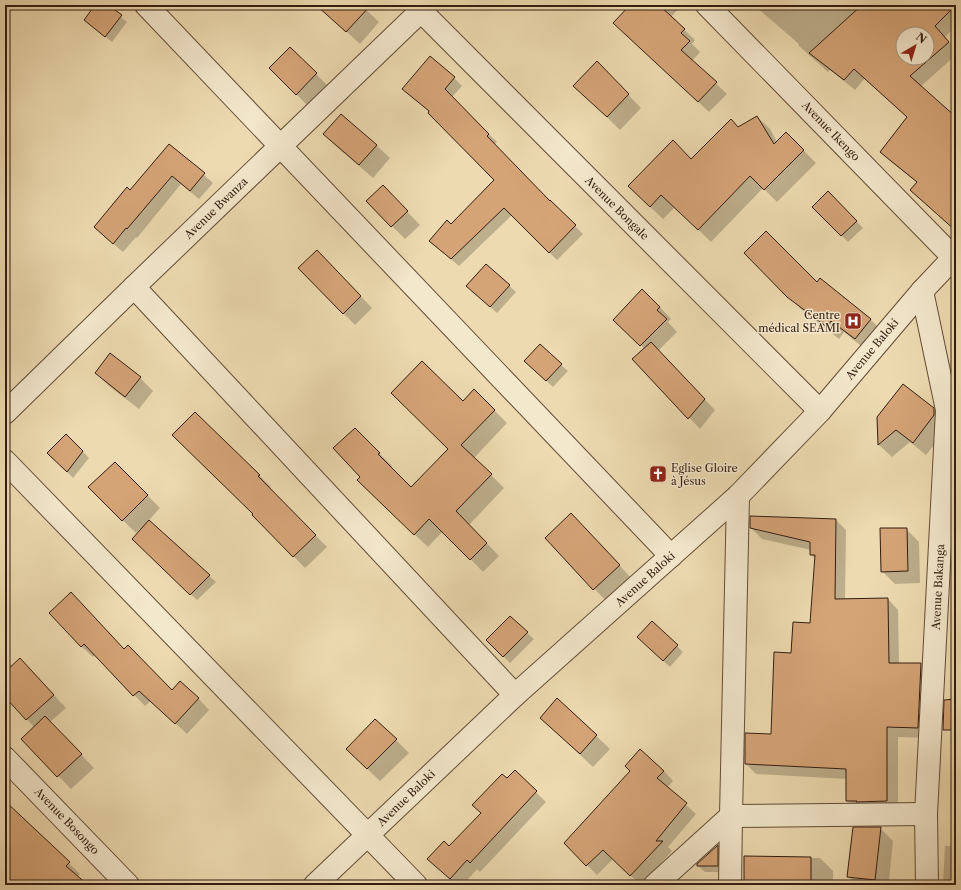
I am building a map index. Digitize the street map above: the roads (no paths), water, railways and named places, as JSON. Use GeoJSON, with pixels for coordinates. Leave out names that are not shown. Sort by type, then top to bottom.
{"type":"FeatureCollection","features":[{"type":"Feature","properties":{"kind":"street"},"geometry":{"type":"LineString","coordinates":[[146,5],[671,556]]}},
{"type":"Feature","properties":{"kind":"street","name":"Avenue Ikengo"},"geometry":{"type":"LineString","coordinates":[[707,5],[955,256]]}},
{"type":"Feature","properties":{"kind":"street","name":"Avenue Bwanza"},"geometry":{"type":"LineString","coordinates":[[5,413],[281,146],[421,7]]}},
{"type":"Feature","properties":{"kind":"street","name":"Avenue Bongale"},"geometry":{"type":"LineString","coordinates":[[421,7],[820,411]]}},
{"type":"Feature","properties":{"kind":"street","name":"Avenue Baloki"},"geometry":{"type":"LineString","coordinates":[[314,885],[515,695],[738,496],[820,411],[922,291],[955,256]]}},
{"type":"Feature","properties":{"kind":"street"},"geometry":{"type":"LineString","coordinates":[[134,287],[515,695]]}},
{"type":"Feature","properties":{"kind":"street","name":"Avenue Bakanga"},"geometry":{"type":"LineString","coordinates":[[922,291],[947,410],[926,814],[927,885]]}},
{"type":"Feature","properties":{"kind":"street"},"geometry":{"type":"LineString","coordinates":[[5,461],[416,885]]}},
{"type":"Feature","properties":{"kind":"street"},"geometry":{"type":"LineString","coordinates":[[730,885],[738,496]]}},
{"type":"Feature","properties":{"kind":"street","name":"Avenue Bosongo"},"geometry":{"type":"LineString","coordinates":[[5,758],[128,885]]}},
{"type":"Feature","properties":{"kind":"street"},"geometry":{"type":"LineString","coordinates":[[655,885],[731,816],[926,814]]}},
{"type":"Feature","properties":{"kind":"place","name":"Centre médical SEAMI"},"geometry":{"type":"Point","coordinates":[853,321]}},
{"type":"Feature","properties":{"kind":"place","name":"Eglise Gloire à Jésus"},"geometry":{"type":"Point","coordinates":[658,474]}}]}
